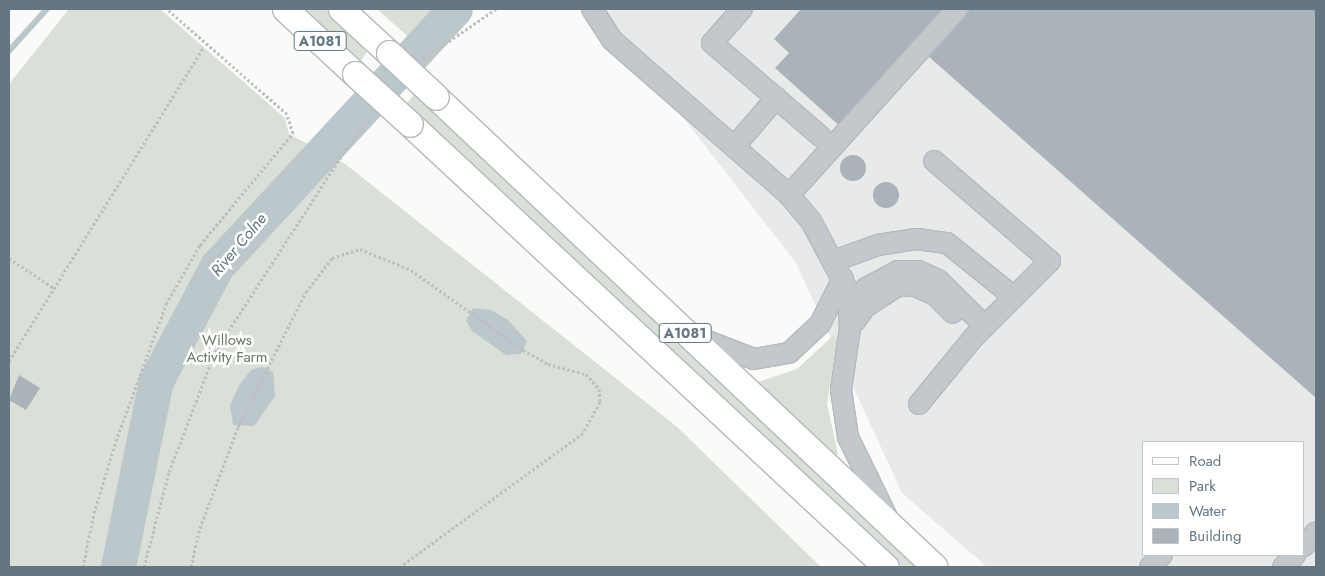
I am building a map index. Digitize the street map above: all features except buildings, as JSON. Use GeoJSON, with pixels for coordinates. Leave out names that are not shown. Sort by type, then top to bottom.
{"type":"FeatureCollection","features":[{"type":"Feature","properties":{"kind":"main road","name":"A1081"},"geometry":{"type":"LineString","coordinates":[[285,9],[886,567]]}},
{"type":"Feature","properties":{"kind":"main road","name":"A1081"},"geometry":{"type":"LineString","coordinates":[[341,9],[935,567]]}},
{"type":"Feature","properties":{"kind":"lane"},"geometry":{"type":"LineString","coordinates":[[592,9],[612,40],[790,196],[811,221],[838,270],[849,319],[841,390],[848,437],[891,525]]}},
{"type":"Feature","properties":{"kind":"lane"},"geometry":{"type":"LineString","coordinates":[[742,9],[712,43],[820,136]]}},
{"type":"Feature","properties":{"kind":"lane"},"geometry":{"type":"LineString","coordinates":[[790,196],[957,9]]}},
{"type":"Feature","properties":{"kind":"lane"},"geometry":{"type":"LineString","coordinates":[[734,147],[776,98]]}},
{"type":"Feature","properties":{"kind":"lane"},"geometry":{"type":"LineString","coordinates":[[919,404],[980,330],[1050,261],[934,162]]}},
{"type":"Feature","properties":{"kind":"lane"},"geometry":{"type":"LineString","coordinates":[[686,333],[754,359],[788,353],[820,324],[838,270],[898,242],[917,239],[947,243],[1014,297]]}},
{"type":"Feature","properties":{"kind":"lane"},"geometry":{"type":"LineString","coordinates":[[849,319],[866,288],[898,271],[918,271],[938,280],[980,330]]}},
{"type":"Feature","properties":{"kind":"lane"},"geometry":{"type":"LineString","coordinates":[[1305,545],[1316,532]]}},
{"type":"Feature","properties":{"kind":"lane"},"geometry":{"type":"LineString","coordinates":[[1150,567],[1161,556]]}},
{"type":"Feature","properties":{"kind":"lane"},"geometry":{"type":"LineString","coordinates":[[1283,567],[1294,556]]}},
{"type":"Feature","properties":{"kind":"path"},"geometry":{"type":"LineString","coordinates":[[83,567],[113,450],[166,304],[200,245],[293,133],[287,114],[167,9]]}},
{"type":"Feature","properties":{"kind":"path"},"geometry":{"type":"LineString","coordinates":[[416,64],[496,9]]}},
{"type":"Feature","properties":{"kind":"path"},"geometry":{"type":"LineString","coordinates":[[9,361],[204,47]]}},
{"type":"Feature","properties":{"kind":"path"},"geometry":{"type":"LineString","coordinates":[[144,567],[169,472],[215,352],[346,149],[375,114]]}},
{"type":"Feature","properties":{"kind":"path"},"geometry":{"type":"LineString","coordinates":[[192,567],[200,528],[238,427],[306,292],[332,258],[360,249],[411,270],[523,350],[548,364],[586,374],[598,389],[600,402],[582,433],[532,474],[400,567]]}},
{"type":"Feature","properties":{"kind":"path"},"geometry":{"type":"LineString","coordinates":[[9,258],[55,289]]}},
{"type":"Feature","properties":{"kind":"shaded area"},"geometry":{"type":"Polygon","coordinates":[[[599,9],[1316,9],[1316,567],[987,567],[902,493],[796,263],[599,9]]]}},
{"type":"Feature","properties":{"kind":"green space","name":"Willows Activity Farm"},"geometry":{"type":"Polygon","coordinates":[[[69,9],[160,9],[285,118],[289,134],[344,163],[676,426],[821,567],[9,567],[9,84],[69,9]]]}},
{"type":"Feature","properties":{"kind":"green space"},"geometry":{"type":"Polygon","coordinates":[[[304,9],[326,9],[369,49],[361,61],[304,9]]]}},
{"type":"Feature","properties":{"kind":"green space"},"geometry":{"type":"Polygon","coordinates":[[[377,9],[445,9],[413,41],[377,9]]]}},
{"type":"Feature","properties":{"kind":"green space"},"geometry":{"type":"Polygon","coordinates":[[[415,93],[919,567],[898,567],[739,418],[407,103],[415,93]]]}},
{"type":"Feature","properties":{"kind":"green space"},"geometry":{"type":"Polygon","coordinates":[[[833,336],[837,339],[827,404],[838,454],[835,456],[758,382],[797,369],[833,336]]]}},
{"type":"Feature","properties":{"kind":"water"},"geometry":{"type":"Polygon","coordinates":[[[473,308],[491,310],[508,320],[527,341],[521,354],[506,355],[472,331],[466,321],[473,308]]]}},
{"type":"Feature","properties":{"kind":"water"},"geometry":{"type":"Polygon","coordinates":[[[262,367],[273,372],[275,396],[254,426],[233,425],[230,405],[240,384],[252,369],[262,367]]]}},
{"type":"Feature","properties":{"kind":"waterway"},"geometry":{"type":"LineString","coordinates":[[9,51],[47,9]]}},
{"type":"Feature","properties":{"kind":"waterway","name":"River Colne"},"geometry":{"type":"LineString","coordinates":[[118,567],[156,381],[217,266],[455,9]]}}]}
